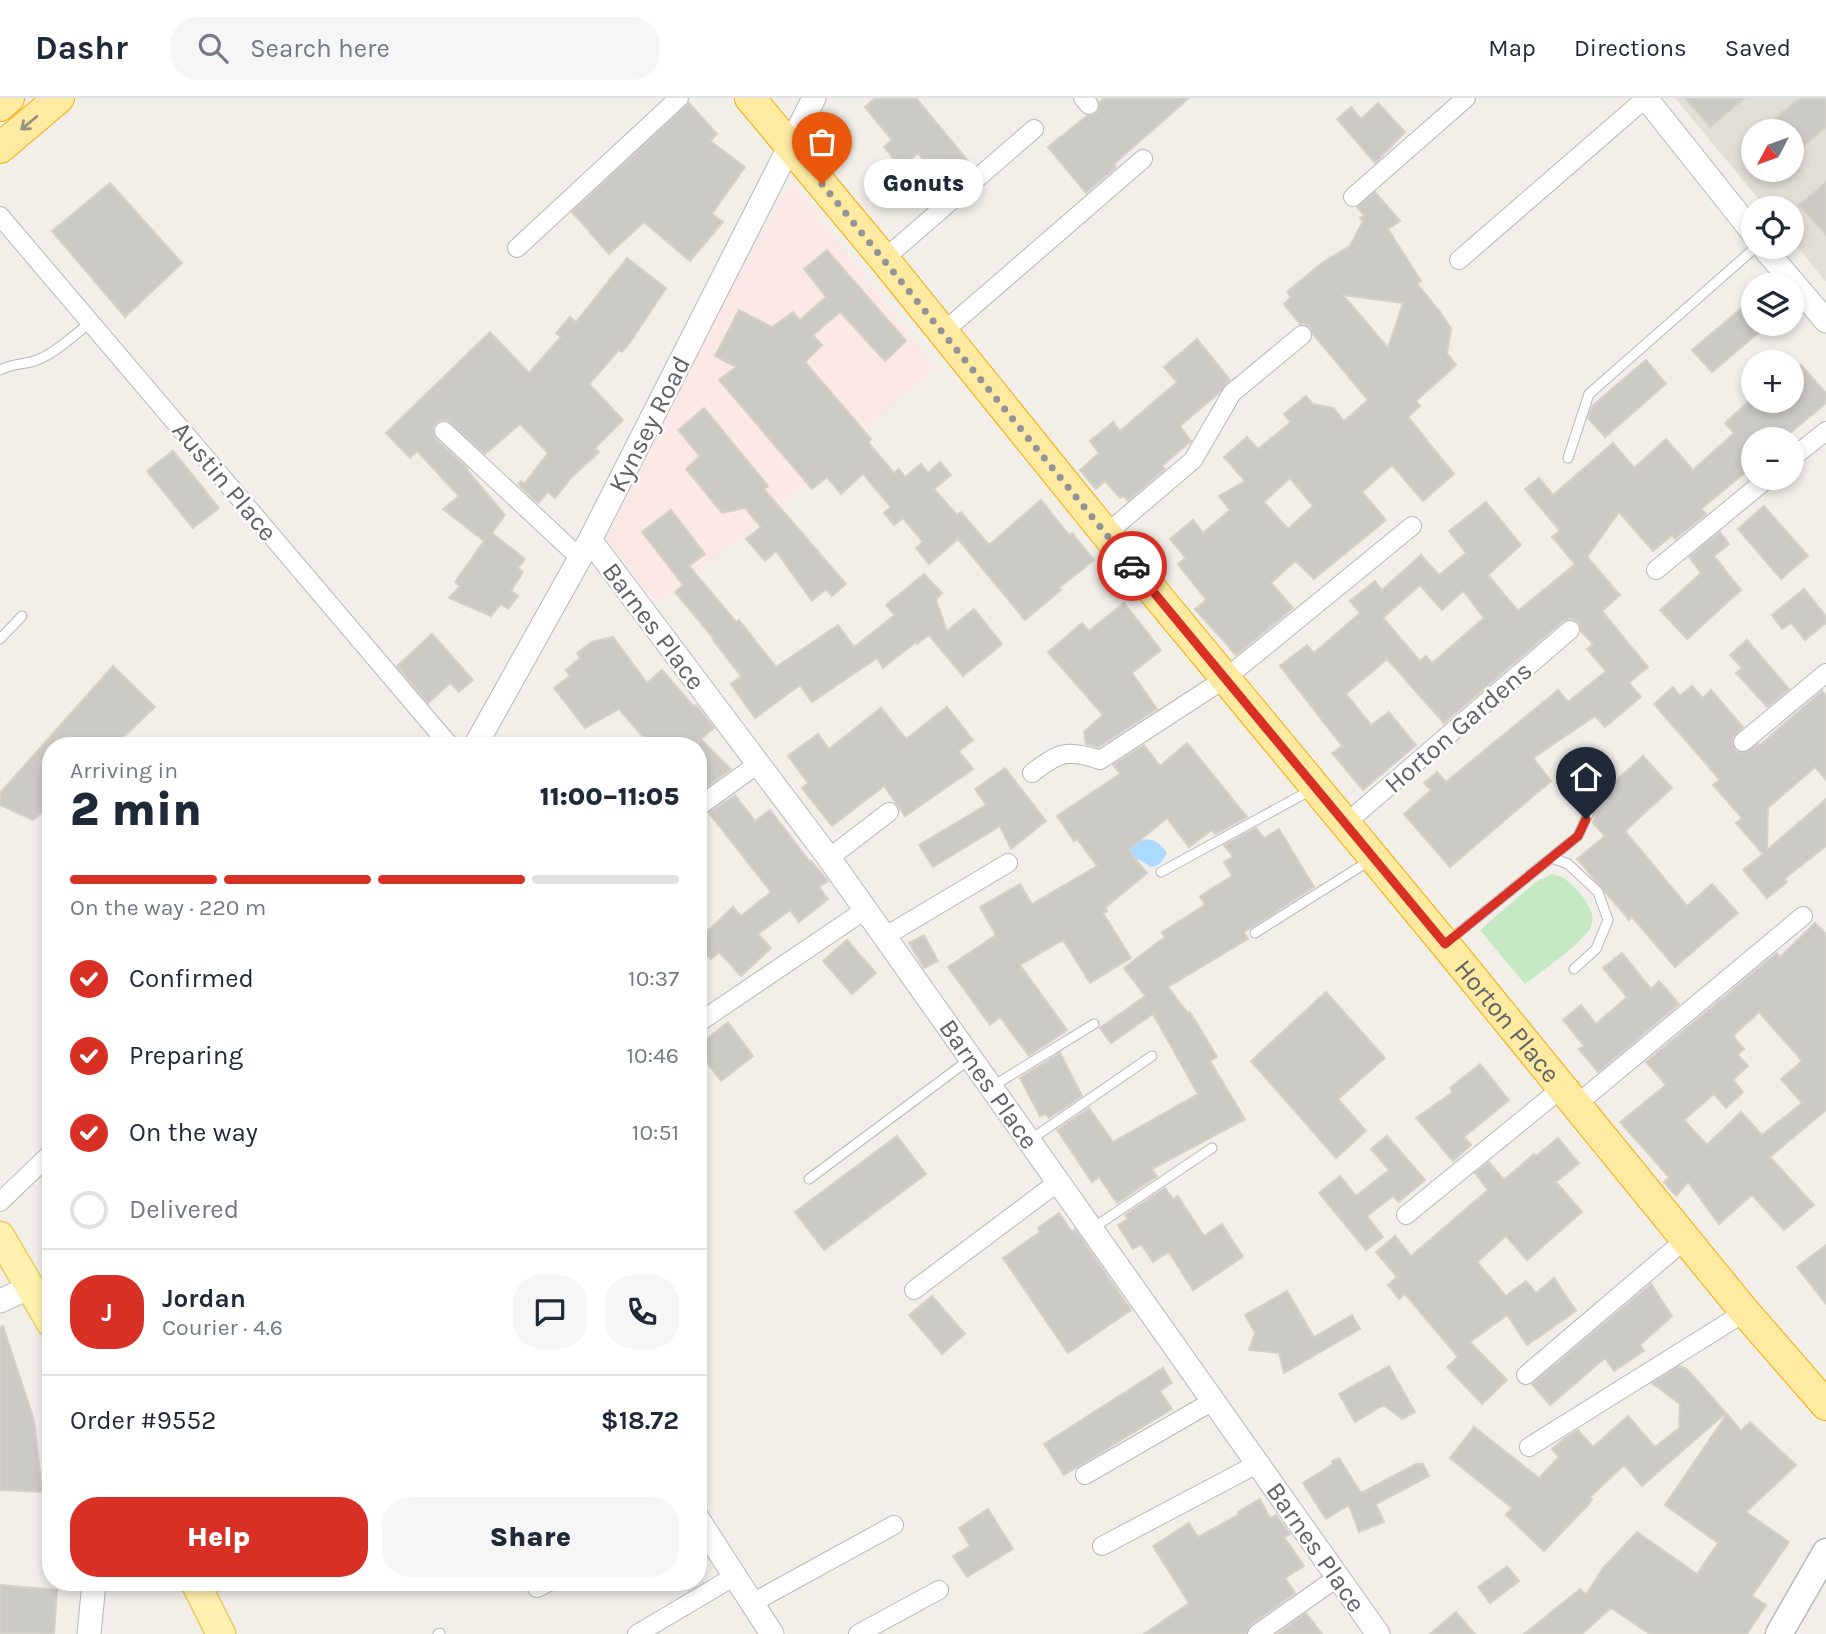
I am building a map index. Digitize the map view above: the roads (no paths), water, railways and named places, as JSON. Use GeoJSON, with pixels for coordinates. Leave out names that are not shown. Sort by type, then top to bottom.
{"type":"FeatureCollection","features":[{"type":"Feature","properties":{"kind":"highway"},"geometry":{"type":"LineString","coordinates":[[0,106],[9,98]]}},
{"type":"Feature","properties":{"kind":"highway"},"geometry":{"type":"LineString","coordinates":[[0,148],[59,98]]}},
{"type":"Feature","properties":{"kind":"highway","name":"Horton Place"},"geometry":{"type":"LineString","coordinates":[[750,98],[1745,1311],[1826,1405]]}},
{"type":"Feature","properties":{"kind":"main road"},"geometry":{"type":"LineString","coordinates":[[0,1236],[42,1308]]}},
{"type":"Feature","properties":{"kind":"main road"},"geometry":{"type":"LineString","coordinates":[[1779,1634],[1826,1552]]}},
{"type":"Feature","properties":{"kind":"main road"},"geometry":{"type":"LineString","coordinates":[[200,1591],[221,1634]]}},
{"type":"Feature","properties":{"kind":"street"},"geometry":{"type":"LineString","coordinates":[[517,248],[679,98]]}},
{"type":"Feature","properties":{"kind":"street","name":"Kynsey Road"},"geometry":{"type":"LineString","coordinates":[[480,737],[585,549],[814,98]]}},
{"type":"Feature","properties":{"kind":"street"},"geometry":{"type":"LineString","coordinates":[[1353,197],[1466,98]]}},
{"type":"Feature","properties":{"kind":"street"},"geometry":{"type":"LineString","coordinates":[[1459,260],[1646,98],[1741,218]]}},
{"type":"Feature","properties":{"kind":"street"},"geometry":{"type":"LineString","coordinates":[[884,259],[1034,129]]}},
{"type":"Feature","properties":{"kind":"street"},"geometry":{"type":"LineString","coordinates":[[942,333],[1143,159]]}},
{"type":"Feature","properties":{"kind":"street","name":"Austin Place"},"geometry":{"type":"LineString","coordinates":[[0,216],[442,737]]}},
{"type":"Feature","properties":{"kind":"street"},"geometry":{"type":"LineString","coordinates":[[1773,259],[1826,321]]}},
{"type":"Feature","properties":{"kind":"street"},"geometry":{"type":"LineString","coordinates":[[1106,534],[1193,460],[1232,394],[1302,335]]}},
{"type":"Feature","properties":{"kind":"street"},"geometry":{"type":"LineString","coordinates":[[444,431],[585,549]]}},
{"type":"Feature","properties":{"kind":"street"},"geometry":{"type":"LineString","coordinates":[[1804,448],[1826,431]]}},
{"type":"Feature","properties":{"kind":"street"},"geometry":{"type":"LineString","coordinates":[[1656,570],[1753,490]]}},
{"type":"Feature","properties":{"kind":"street"},"geometry":{"type":"LineString","coordinates":[[1032,773],[1054,756],[1080,753],[1100,760],[1226,678],[1412,526]]}},
{"type":"Feature","properties":{"kind":"street","name":"Barnes Place"},"geometry":{"type":"LineString","coordinates":[[585,549],[758,764],[829,858],[1378,1634]]}},
{"type":"Feature","properties":{"kind":"street","name":"Horton Gardens"},"geometry":{"type":"LineString","coordinates":[[1345,824],[1570,630]]}},
{"type":"Feature","properties":{"kind":"street"},"geometry":{"type":"LineString","coordinates":[[1742,742],[1826,673]]}},
{"type":"Feature","properties":{"kind":"street"},"geometry":{"type":"LineString","coordinates":[[707,801],[758,764]]}},
{"type":"Feature","properties":{"kind":"street"},"geometry":{"type":"LineString","coordinates":[[829,858],[889,811]]}},
{"type":"Feature","properties":{"kind":"street"},"geometry":{"type":"LineString","coordinates":[[884,937],[1008,863]]}},
{"type":"Feature","properties":{"kind":"street"},"geometry":{"type":"LineString","coordinates":[[707,1017],[865,909]]}},
{"type":"Feature","properties":{"kind":"street"},"geometry":{"type":"LineString","coordinates":[[1406,1215],[1569,1096],[1803,916]]}},
{"type":"Feature","properties":{"kind":"street"},"geometry":{"type":"LineString","coordinates":[[0,1202],[42,1162]]}},
{"type":"Feature","properties":{"kind":"street"},"geometry":{"type":"LineString","coordinates":[[914,1290],[1058,1182]]}},
{"type":"Feature","properties":{"kind":"street"},"geometry":{"type":"LineString","coordinates":[[1526,1376],[1686,1239]]}},
{"type":"Feature","properties":{"kind":"street"},"geometry":{"type":"LineString","coordinates":[[0,1301],[30,1287]]}},
{"type":"Feature","properties":{"kind":"street"},"geometry":{"type":"LineString","coordinates":[[1529,1447],[1745,1311]]}},
{"type":"Feature","properties":{"kind":"street"},"geometry":{"type":"LineString","coordinates":[[1085,1475],[1213,1401]]}},
{"type":"Feature","properties":{"kind":"street"},"geometry":{"type":"LineString","coordinates":[[1102,1546],[1257,1464]]}},
{"type":"Feature","properties":{"kind":"street"},"geometry":{"type":"LineString","coordinates":[[752,1603],[894,1525]]}},
{"type":"Feature","properties":{"kind":"street"},"geometry":{"type":"LineString","coordinates":[[707,1533],[772,1634]]}},
{"type":"Feature","properties":{"kind":"street"},"geometry":{"type":"LineString","coordinates":[[637,1634],[735,1576]]}},
{"type":"Feature","properties":{"kind":"street"},"geometry":{"type":"LineString","coordinates":[[1257,1634],[1338,1577]]}},
{"type":"Feature","properties":{"kind":"street"},"geometry":{"type":"LineString","coordinates":[[858,1634],[939,1590]]}},
{"type":"Feature","properties":{"kind":"street"},"geometry":{"type":"LineString","coordinates":[[89,1634],[93,1591]]}},
{"type":"Feature","properties":{"kind":"lane"},"geometry":{"type":"LineString","coordinates":[[1568,458],[1589,394],[1742,259]]}},
{"type":"Feature","properties":{"kind":"lane"},"geometry":{"type":"LineString","coordinates":[[0,370],[12,363],[27,363],[40,359],[92,322]]}},
{"type":"Feature","properties":{"kind":"lane"},"geometry":{"type":"LineString","coordinates":[[0,639],[22,616]]}},
{"type":"Feature","properties":{"kind":"lane"},"geometry":{"type":"LineString","coordinates":[[1161,872],[1315,788]]}},
{"type":"Feature","properties":{"kind":"lane"},"geometry":{"type":"LineString","coordinates":[[1445,944],[1578,836],[1593,803]]}},
{"type":"Feature","properties":{"kind":"lane"},"geometry":{"type":"LineString","coordinates":[[1255,933],[1374,858]]}},
{"type":"Feature","properties":{"kind":"lane"},"geometry":{"type":"LineString","coordinates":[[1552,858],[1568,864],[1598,892],[1608,920],[1596,949],[1574,969]]}},
{"type":"Feature","properties":{"kind":"lane"},"geometry":{"type":"LineString","coordinates":[[991,1087],[1094,1024]]}},
{"type":"Feature","properties":{"kind":"lane"},"geometry":{"type":"LineString","coordinates":[[1029,1141],[1152,1056]]}},
{"type":"Feature","properties":{"kind":"lane"},"geometry":{"type":"LineString","coordinates":[[809,1179],[971,1058]]}},
{"type":"Feature","properties":{"kind":"lane"},"geometry":{"type":"LineString","coordinates":[[1092,1229],[1212,1148]]}},
{"type":"Feature","properties":{"kind":"water"},"geometry":{"type":"Polygon","coordinates":[[[1126,826],[1141,841],[1152,840],[1162,847],[1167,853],[1161,862],[1151,867],[1135,859],[1111,834],[1126,826]]]}},
{"type":"Feature","properties":{"kind":"place","name":"Gonuts"},"geometry":{"type":"Point","coordinates":[822,184]}}]}
